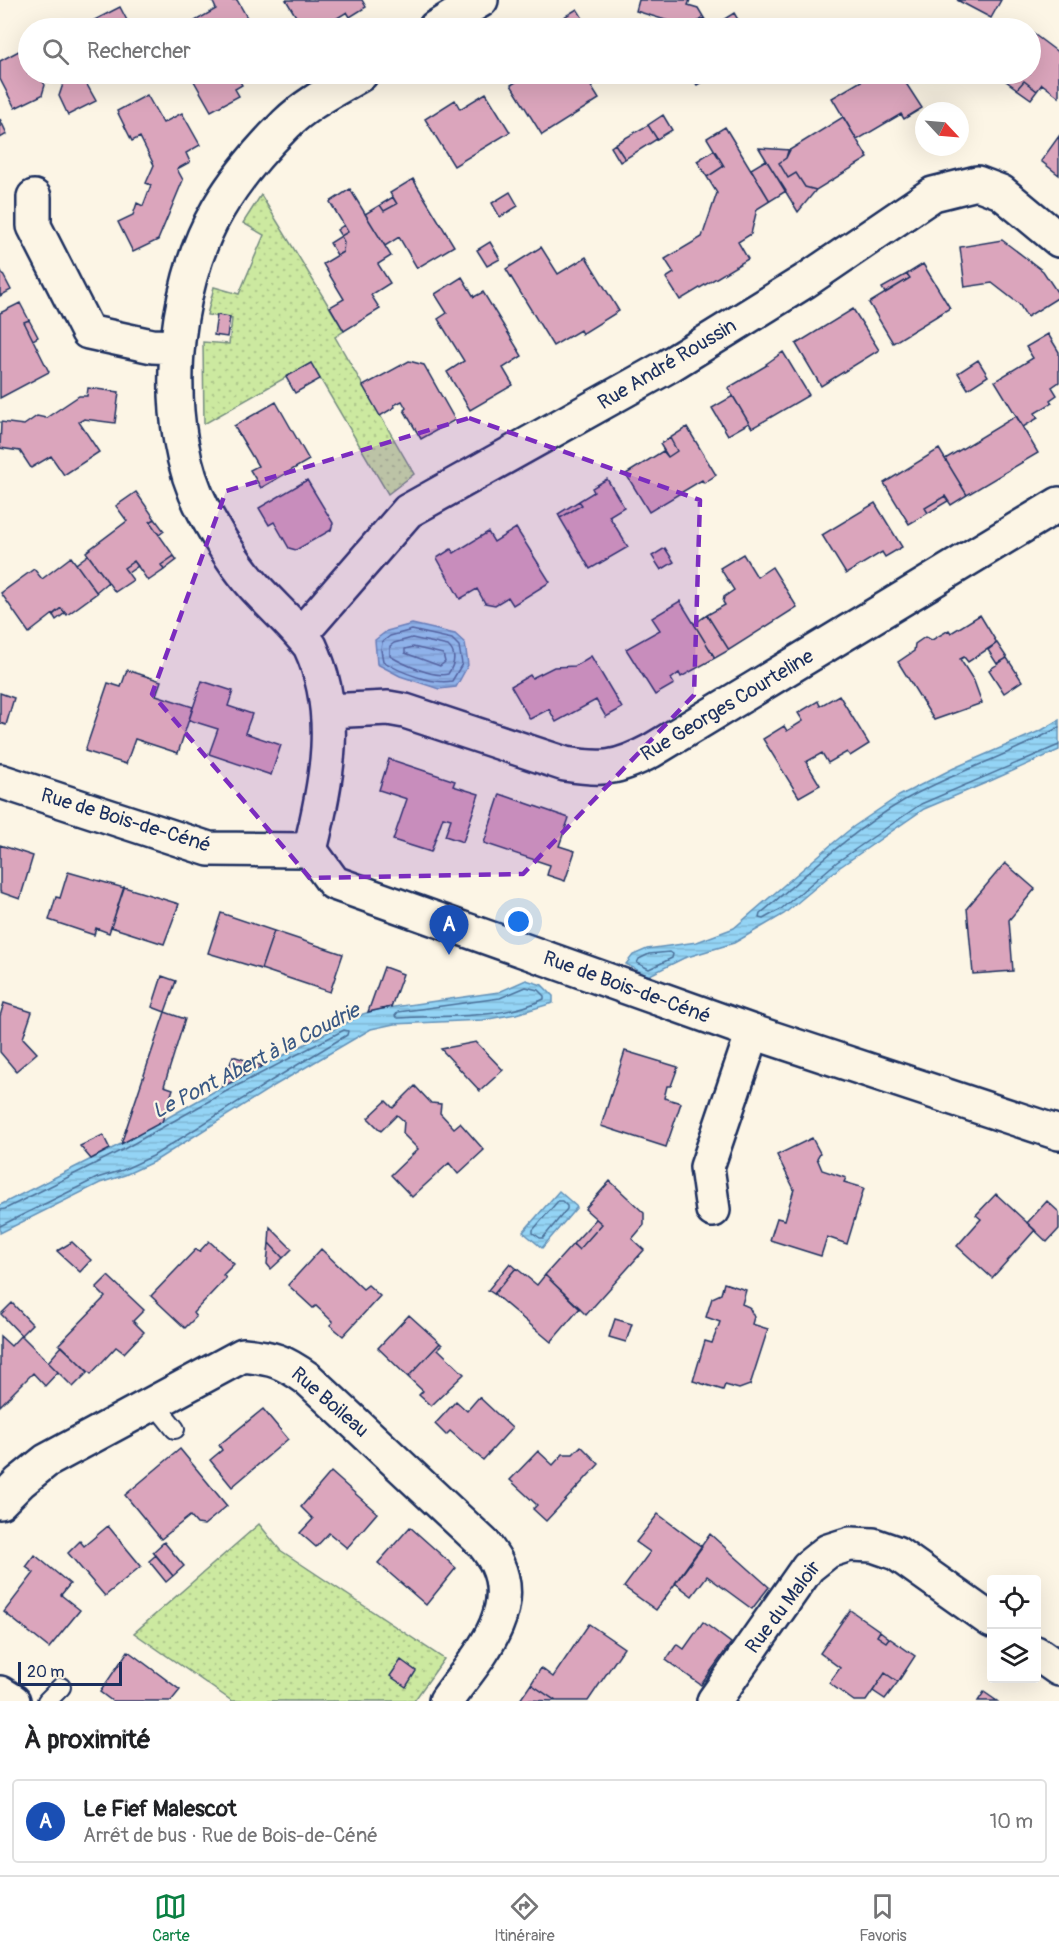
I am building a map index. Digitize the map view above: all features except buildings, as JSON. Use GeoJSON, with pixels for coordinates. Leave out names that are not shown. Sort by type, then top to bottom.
{"type":"FeatureCollection","features":[{"type":"Feature","properties":{"kind":"street"},"geometry":{"type":"LineString","coordinates":[[451,18],[481,0]]}},
{"type":"Feature","properties":{"kind":"street"},"geometry":{"type":"LineString","coordinates":[[310,850],[324,794],[327,769],[328,711],[318,662],[301,634],[236,564],[203,509],[189,474],[178,420],[176,347],[196,258],[218,209],[252,160],[288,122],[344,84]]}},
{"type":"Feature","properties":{"kind":"street","name":"Rue André Roussin"},"geometry":{"type":"LineString","coordinates":[[301,634],[408,511],[668,366],[805,281],[933,194],[977,183],[1001,192],[1059,240]]}},
{"type":"Feature","properties":{"kind":"street"},"geometry":{"type":"LineString","coordinates":[[34,197],[34,226],[88,332],[152,346],[176,347]]}},
{"type":"Feature","properties":{"kind":"street","name":"Rue Georges Courteline"},"geometry":{"type":"LineString","coordinates":[[328,711],[388,708],[405,711],[565,764],[590,768],[627,764],[661,746],[1059,504]]}},
{"type":"Feature","properties":{"kind":"street","name":"Rue de Bois-de-Céné"},"geometry":{"type":"LineString","coordinates":[[0,781],[209,849],[310,850],[334,883],[753,1032],[1059,1133]]}},
{"type":"Feature","properties":{"kind":"street"},"geometry":{"type":"LineString","coordinates":[[713,1210],[707,1167],[753,1032]]}},
{"type":"Feature","properties":{"kind":"street","name":"Rue Boileau"},"geometry":{"type":"LineString","coordinates":[[0,1502],[46,1461],[243,1356],[264,1357],[288,1365],[308,1379],[484,1544],[497,1564],[503,1585],[503,1606],[495,1632],[446,1701]]}},
{"type":"Feature","properties":{"kind":"street","name":"Rue du Maloir"},"geometry":{"type":"LineString","coordinates":[[714,1701],[808,1567],[828,1551],[850,1544],[873,1545],[896,1553],[987,1617]]}},
{"type":"Feature","properties":{"kind":"street"},"geometry":{"type":"LineString","coordinates":[[1041,1656],[1059,1669]]}},
{"type":"Feature","properties":{"kind":"street"},"geometry":{"type":"LineString","coordinates":[[0,1693],[13,1701]]}},
{"type":"Feature","properties":{"kind":"lane"},"geometry":{"type":"LineString","coordinates":[[154,1403],[175,1429]]}},
{"type":"Feature","properties":{"kind":"lane"},"geometry":{"type":"LineString","coordinates":[[47,1701],[61,1688]]}},
{"type":"Feature","properties":{"kind":"highlighted area"},"geometry":{"type":"Polygon","coordinates":[[[469,418],[700,500],[694,695],[523,874],[310,878],[152,694],[226,491],[469,418]]]}},
{"type":"Feature","properties":{"kind":"green space"},"geometry":{"type":"Polygon","coordinates":[[[261,195],[344,331],[335,337],[414,474],[388,494],[311,363],[204,424],[203,342],[229,344],[232,319],[207,315],[214,287],[239,294],[264,235],[243,223],[261,195]]]}},
{"type":"Feature","properties":{"kind":"green space"},"geometry":{"type":"Polygon","coordinates":[[[259,1524],[280,1550],[444,1659],[414,1701],[232,1701],[134,1633],[259,1524]]]}},
{"type":"Feature","properties":{"kind":"water"},"geometry":{"type":"Polygon","coordinates":[[[412,624],[455,634],[465,643],[468,665],[456,687],[439,689],[400,676],[377,664],[375,640],[387,631],[412,624]]]}},
{"type":"Feature","properties":{"kind":"water"},"geometry":{"type":"Polygon","coordinates":[[[1059,720],[1059,750],[924,809],[840,867],[784,914],[734,943],[684,958],[648,976],[626,964],[633,955],[647,949],[697,942],[734,928],[853,827],[899,796],[1059,720]]]}},
{"type":"Feature","properties":{"kind":"water"},"geometry":{"type":"Polygon","coordinates":[[[526,980],[542,985],[553,996],[553,1003],[516,1014],[483,1020],[394,1024],[371,1029],[272,1087],[155,1161],[125,1175],[100,1183],[0,1233],[0,1205],[121,1144],[222,1087],[363,1014],[380,1009],[499,992],[526,980]]]}},
{"type":"Feature","properties":{"kind":"water"},"geometry":{"type":"Polygon","coordinates":[[[559,1191],[577,1207],[542,1248],[523,1232],[559,1191]]]}},
{"type":"Feature","properties":{"kind":"place","name":"Le Fief Malescot"},"geometry":{"type":"Point","coordinates":[449,955]}},
{"type":"Feature","properties":{"kind":"water label","name":"Le Pont Abert à la Coudrie"},"geometry":{"type":"Point","coordinates":[256,1061]}}]}
